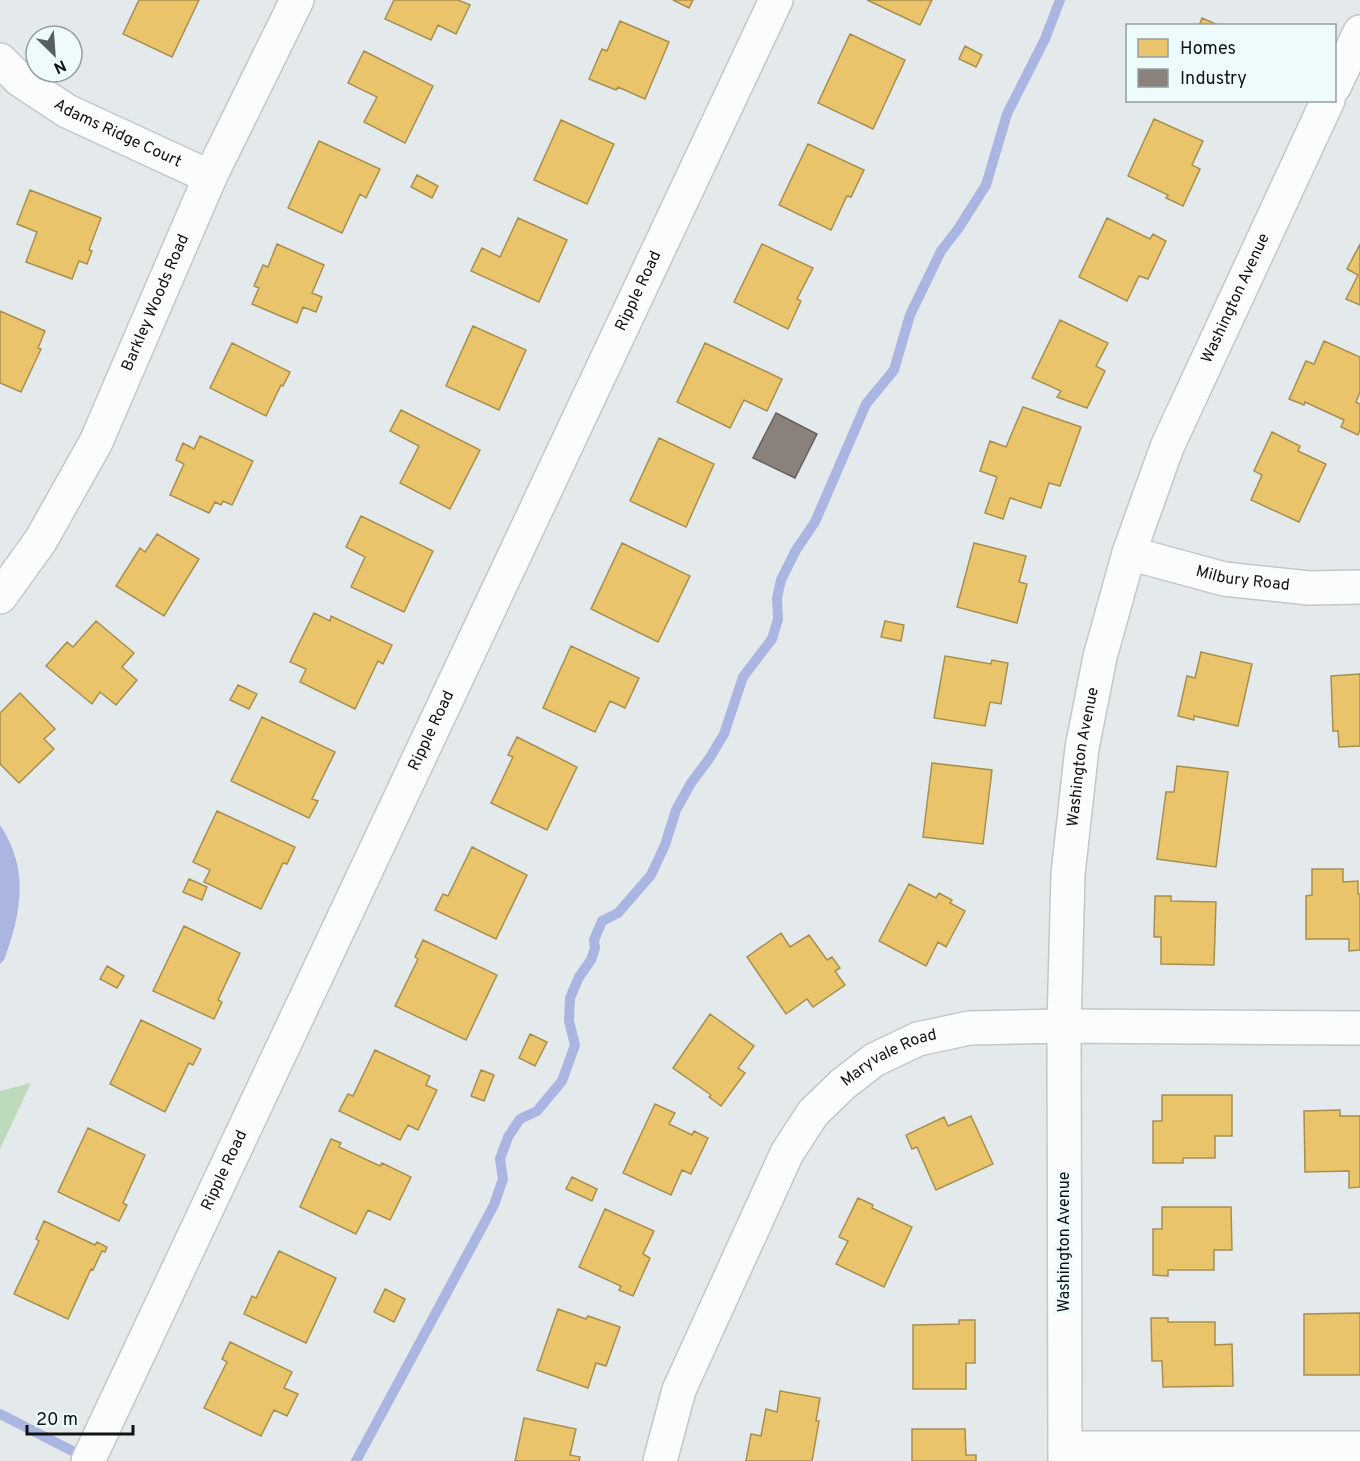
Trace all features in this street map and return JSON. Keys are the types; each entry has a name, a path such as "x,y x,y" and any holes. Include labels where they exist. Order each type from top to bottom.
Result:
{"street":[{"name":"Barkley Woods Road","path":"0,597 41,540 96,442 210,177 297,0"},
{"name":"Ripple Road","path":"92,1454 776,0"},
{"path":"1336,85 1360,32"},
{"name":"Adams Ridge Court","path":"0,60 20,80 67,111 210,177"},
{"name":"Washington Avenue","path":"1065,1455 1064,1026 1068,874 1082,748 1100,657 1129,553 1167,447 1327,102"},
{"name":"Milbury Road","path":"1129,553 1224,579 1309,588 1360,587"},
{"name":"Maryvale Road","path":"660,1461 679,1390 787,1153 813,1113 843,1084 874,1060 918,1039 969,1028 1064,1026 1360,1028"},
{"path":"1065,1455 1360,1448"}],"green space":[{"path":"31,1083 0,1149 0,1091"}],"water":[{"path":"0,825 16,858 20,892 10,943 4,960 0,964"}],"building: Homes":[{"path":"139,0 199,0 172,57 123,34"},
{"path":"394,0 458,0 470,5 456,34 438,25 431,40 385,19"},
{"path":"673,0 693,0 689,8"},
{"path":"867,0 932,0 920,25"},
{"path":"1202,18 1216,24 1200,24"},
{"path":"620,21 669,42 645,99 618,87 616,90 589,79 602,49 607,51"},
{"path":"850,34 905,60 873,129 818,103"},
{"path":"965,46 982,55 976,67 959,59"},
{"path":"364,51 433,86 405,143 364,122 377,97 348,83"},
{"path":"1154,119 1203,141 1192,165 1200,169 1183,206 1166,198 1168,195 1128,176"},
{"path":"561,120 614,144 587,204 534,180"},
{"path":"319,141 380,169 366,198 360,194 342,233 288,208"},
{"path":"808,144 864,170 851,197 847,196 831,230 779,205"},
{"path":"417,175 438,186 432,198 411,187"},
{"path":"30,190 101,218 89,250 92,251 87,264 79,261 72,279 26,262 37,232 17,224"},
{"path":"518,218 567,240 539,302 471,271 482,248 500,257"},
{"path":"1107,218 1150,239 1153,234 1166,241 1148,279 1139,276 1127,301 1079,277"},
{"path":"277,244 324,265 312,293 322,297 316,312 303,307 297,323 252,304 259,288 254,286 263,265 268,267"},
{"path":"762,244 813,268 797,299 801,301 788,329 734,302"},
{"path":"1360,244 1360,305 1346,299 1358,275 1347,269"},
{"path":"0,311 45,331 38,348 41,349 21,392 0,383"},
{"path":"1060,320 1108,343 1096,366 1105,371 1087,408 1057,397 1061,391 1032,378"},
{"path":"473,326 526,350 499,410 446,386"},
{"path":"1324,341 1360,357 1360,392 1356,402 1360,404 1358,435 1341,427 1344,420 1305,402 1304,405 1289,399 1306,361 1314,364"},
{"path":"232,343 290,372 266,416 210,388"},
{"path":"705,343 782,379 767,411 744,400 730,428 677,402"},
{"path":"1023,407 1081,427 1060,486 1049,483 1041,508 1010,498 1003,519 985,513 997,477 980,471 990,441 1006,447"},
{"path":"401,410 480,450 450,509 400,483 419,446 390,431"},
{"path":"1272,432 1300,446 1298,451 1326,464 1299,522 1251,500 1262,475 1254,471"},
{"path":"200,436 253,461 232,505 223,501 221,505 215,502 209,513 170,495 184,464 176,460 183,443 194,449"},
{"path":"659,438 714,464 686,527 630,501"},
{"path":"361,516 433,551 404,612 351,587 365,557 346,547"},
{"path":"157,534 199,559 164,616 116,586 140,548 145,552"},
{"path":"622,543 690,576 658,642 591,609"},
{"path":"974,543 1026,556 1019,582 1027,584 1017,623 957,607"},
{"path":"314,613 330,621 331,616 392,645 383,664 378,661 355,709 300,682 306,669 290,662"},
{"path":"96,621 134,653 122,667 137,680 116,705 100,692 92,704 46,666 67,642 73,647"},
{"path":"885,621 904,625 901,641 881,637"},
{"path":"571,646 639,678 625,708 610,701 595,732 543,708"},
{"path":"1201,652 1252,664 1238,726 1194,716 1194,720 1178,716 1187,676 1195,678"},
{"path":"945,656 991,664 992,660 1008,663 1001,704 990,702 985,726 934,718"},
{"path":"1360,674 1360,746 1339,747 1338,731 1333,731 1331,676"},
{"path":"238,685 257,694 249,709 230,700"},
{"path":"20,693 55,729 44,739 54,749 19,783 0,764 0,713"},
{"path":"262,717 335,752 312,799 318,801 309,818 231,781"},
{"path":"517,737 577,767 547,830 491,803 513,757 508,755"},
{"path":"932,763 992,770 983,844 923,837"},
{"path":"1177,766 1228,772 1216,867 1157,859 1166,792 1174,792"},
{"path":"217,811 295,847 287,864 283,863 261,909 204,882 210,870 193,862"},
{"path":"472,847 527,875 496,939 435,910 443,894 448,896"},
{"path":"1312,869 1343,869 1343,882 1358,881 1360,950 1349,951 1349,939 1306,939 1306,896 1312,895"},
{"path":"189,879 207,887 202,900 183,892"},
{"path":"909,884 936,898 939,893 952,900 950,903 965,911 946,947 938,942 926,966 879,941"},
{"path":"1155,896 1171,896 1171,901 1216,902 1214,965 1161,964 1161,937 1154,937"},
{"path":"184,926 240,953 218,1000 222,1002 214,1019 153,991"},
{"path":"781,933 790,947 809,935 827,960 832,957 840,968 835,971 845,985 813,1007 807,999 786,1014 747,957"},
{"path":"423,940 497,975 466,1040 395,1006 418,959 415,957"},
{"path":"107,966 124,976 117,988 100,979"},
{"path":"710,1014 754,1046 738,1068 745,1073 721,1106 709,1097 711,1095 673,1068"},
{"path":"141,1020 201,1049 193,1065 189,1063 165,1112 110,1084"},
{"path":"530,1034 547,1042 535,1066 519,1058"},
{"path":"375,1050 430,1076 426,1085 437,1090 418,1130 408,1125 400,1140 339,1111 348,1094 353,1096"},
{"path":"481,1070 494,1075 484,1101 471,1096"},
{"path":"1162,1095 1232,1095 1232,1136 1215,1136 1215,1158 1183,1158 1183,1163 1153,1163 1153,1121 1162,1121"},
{"path":"655,1104 675,1113 669,1124 692,1135 694,1131 708,1138 691,1174 682,1170 671,1195 623,1173"},
{"path":"1340,1110 1340,1116 1360,1116 1360,1187 1349,1188 1349,1171 1305,1172 1304,1111"},
{"path":"971,1116 993,1164 936,1190 917,1147 912,1149 906,1135 944,1117 948,1126"},
{"path":"88,1128 145,1155 123,1203 127,1205 119,1221 58,1192"},
{"path":"331,1139 341,1143 339,1147 411,1177 390,1220 368,1210 356,1234 300,1207"},
{"path":"572,1177 597,1189 592,1201 566,1189"},
{"path":"858,1198 873,1205 872,1208 912,1227 884,1287 836,1264 848,1241 839,1237"},
{"path":"1162,1207 1231,1207 1232,1250 1214,1250 1214,1270 1168,1270 1168,1276 1153,1275 1153,1229 1162,1229"},
{"path":"605,1209 654,1231 643,1254 650,1258 633,1296 619,1290 621,1286 579,1267"},
{"path":"44,1221 95,1245 97,1242 107,1247 105,1252 102,1251 93,1270 91,1269 68,1319 14,1294 39,1241 36,1239"},
{"path":"279,1251 336,1278 306,1343 244,1314 252,1296 256,1298"},
{"path":"385,1289 405,1299 394,1322 374,1312"},
{"path":"558,1309 620,1327 606,1366 596,1363 588,1388 537,1370"},
{"path":"1360,1313 1360,1375 1304,1375 1304,1314"},
{"path":"1151,1318 1168,1318 1168,1322 1215,1322 1215,1345 1232,1344 1233,1386 1163,1387 1162,1361 1152,1361"},
{"path":"959,1320 975,1320 975,1363 966,1363 966,1389 913,1389 913,1325 959,1324"},
{"path":"230,1342 292,1372 284,1388 298,1394 287,1416 274,1410 261,1436 204,1408 227,1362 222,1359"},
{"path":"780,1391 820,1398 816,1421 819,1421 812,1461 746,1461 751,1434 761,1436 766,1409 777,1412"},
{"path":"524,1418 576,1429 570,1455 580,1457 579,1461 515,1461"},
{"path":"912,1429 965,1429 966,1455 976,1455 976,1461 912,1461"}],"building: Industry":[{"path":"776,413 817,434 795,478 753,458"}],"waterway":[{"path":"356,1461 494,1205 503,1179 500,1159 508,1137 520,1119 537,1111 562,1081 575,1045 569,1021 570,998 579,977 591,960 595,948 594,940 602,921 618,913 651,875 665,845 676,810 724,734 743,677 772,639 778,619 777,598 781,580 796,550 815,522 866,404 894,370 910,315 941,251 986,185 1007,114 1045,39 1060,0"},
{"path":"0,1414 86,1458"}]}
